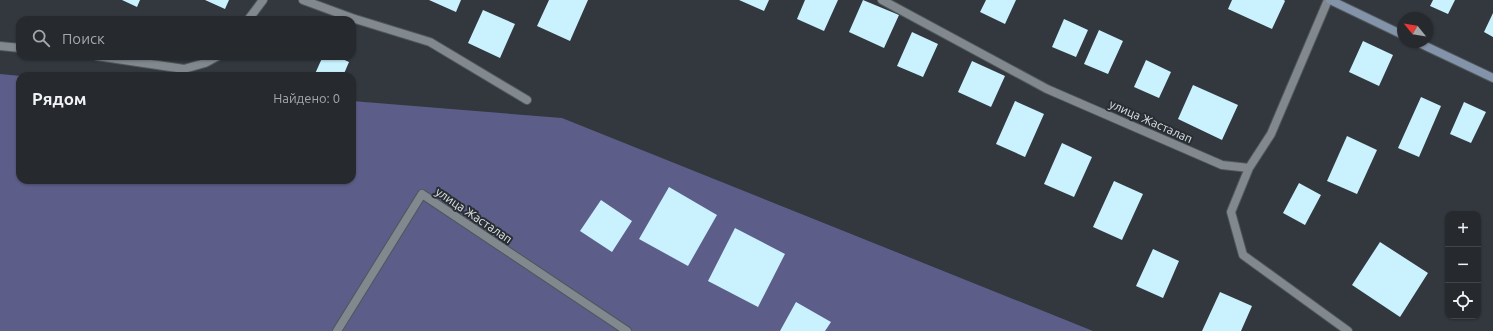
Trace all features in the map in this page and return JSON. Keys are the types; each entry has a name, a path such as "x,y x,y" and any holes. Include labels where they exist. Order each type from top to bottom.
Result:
{"street":[{"path":"251,16 264,0"},
{"path":"303,0 347,16"},
{"name":"улица Жасталап","path":"882,0 1047,89 1222,166 1249,168"},
{"path":"1348,331 1243,255 1231,212 1249,168 1271,134 1329,0 1397,32"},
{"path":"356,19 430,42 527,100"},
{"path":"0,46 16,48"},
{"path":"1430,48 1493,78"},
{"path":"124,60 184,69 211,60"},
{"name":"улица Жасталап","path":"337,331 422,194 627,331"}],"shaded area":[{"path":"0,74 16,76 16,184 356,184 356,101 562,118 1093,331 0,331"}],"building":[{"path":"122,0 140,0 137,7"},
{"path":"205,0 229,0 225,9"},
{"path":"429,0 461,0 456,12"},
{"path":"549,0 588,0 570,41 537,26"},
{"path":"739,0 769,0 764,11"},
{"path":"805,0 838,0 824,31 797,19"},
{"path":"863,0 899,15 884,48 849,32"},
{"path":"986,0 1016,0 1005,24 980,12"},
{"path":"1232,0 1285,1 1272,29 1228,9"},
{"path":"1433,0 1455,0 1448,14 1430,6"},
{"path":"483,10 515,24 500,58 468,43"},
{"path":"1493,13 1493,37 1484,32"},
{"path":"1064,19 1088,30 1076,57 1052,47"},
{"path":"1099,30 1123,41 1108,74 1084,64"},
{"path":"912,32 938,44 923,77 897,66"},
{"path":"1363,41 1393,55 1379,86 1349,72"},
{"path":"321,60 345,60 349,62 345,72 316,72"},
{"path":"1146,60 1171,72 1159,98 1134,87"},
{"path":"972,61 1005,76 991,107 958,92"},
{"path":"1193,85 1238,105 1222,140 1178,119"},
{"path":"1421,97 1441,106 1419,157 1398,148"},
{"path":"1015,101 1044,114 1025,157 996,144"},
{"path":"1464,102 1486,112 1471,143 1450,134"},
{"path":"1347,136 1377,150 1357,194 1327,181"},
{"path":"1062,143 1092,157 1074,197 1044,184"},
{"path":"1114,181 1143,194 1122,240 1093,227"},
{"path":"1299,183 1321,195 1305,225 1283,213"},
{"path":"669,187 717,215 688,266 639,239"},
{"path":"601,200 632,221 612,252 580,231"},
{"path":"735,228 785,254 758,307 708,281"},
{"path":"1380,242 1428,273 1400,317 1352,285"},
{"path":"1153,249 1179,261 1163,298 1136,286"},
{"path":"1220,292 1252,306 1241,331 1202,331"},
{"path":"796,302 831,322 825,331 780,331"}]}
